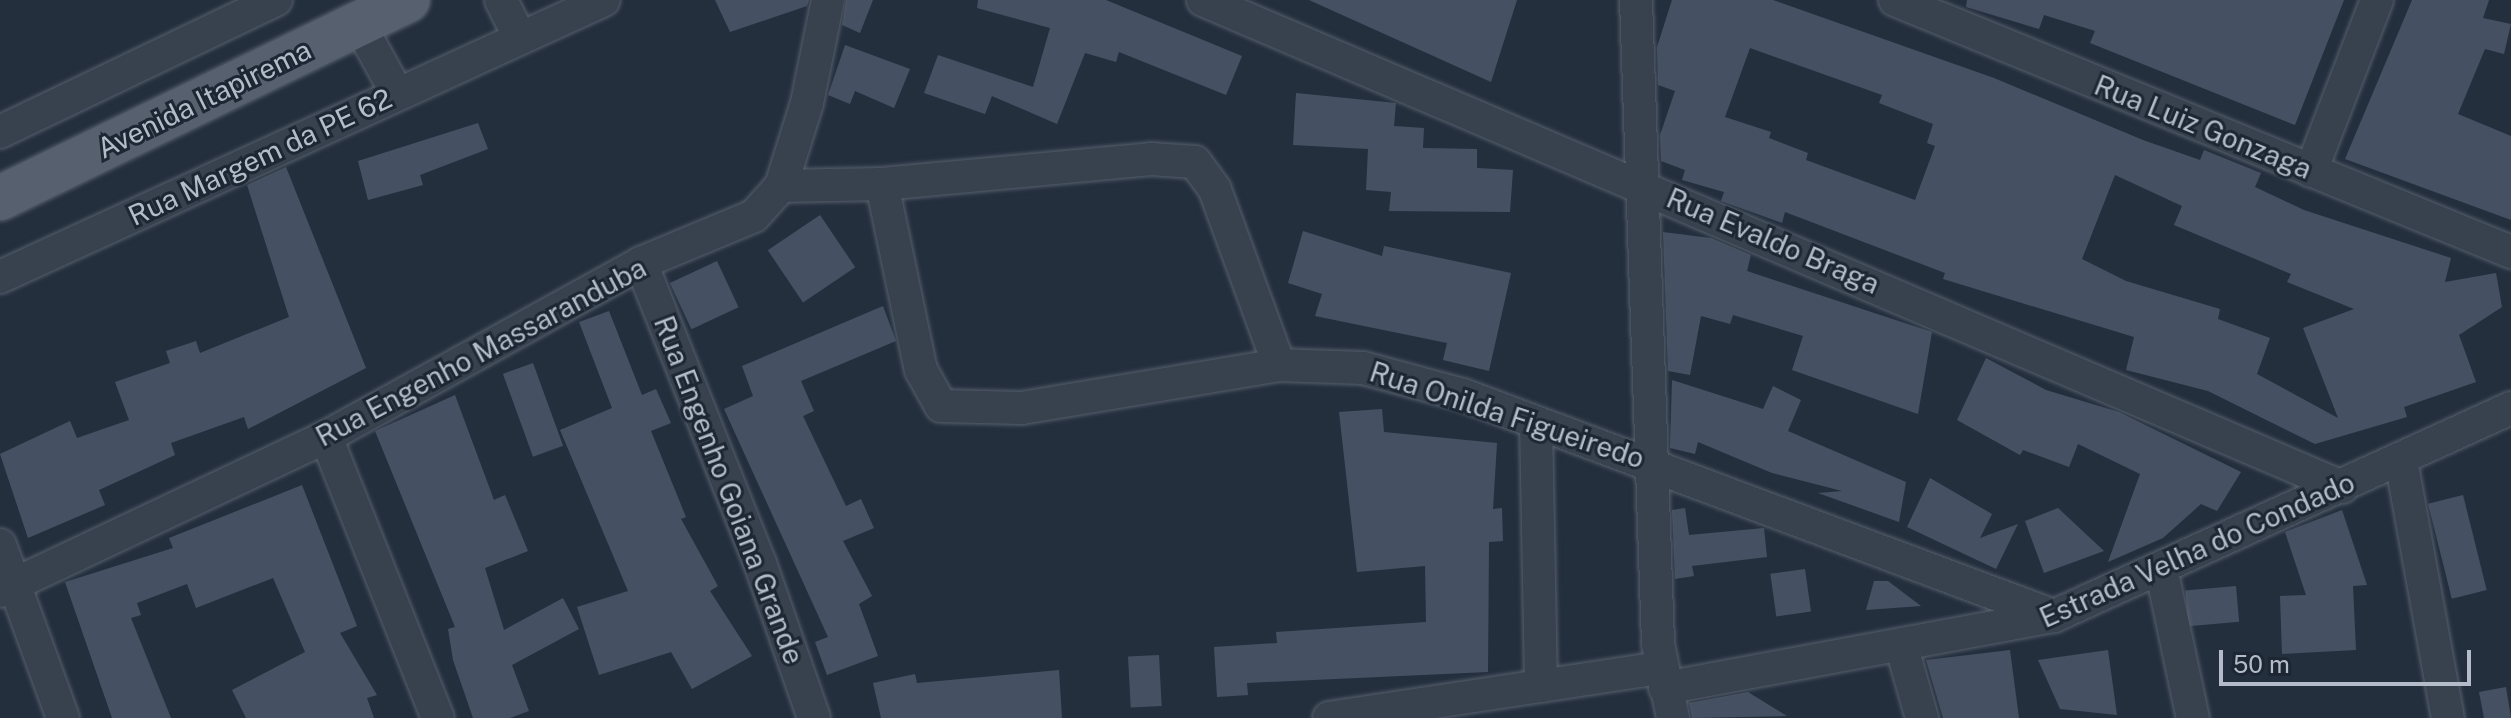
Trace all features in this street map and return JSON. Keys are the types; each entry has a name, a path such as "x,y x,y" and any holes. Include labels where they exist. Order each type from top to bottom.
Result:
{"main road":[{"name":"Avenida Itapirema","path":"0,198 407,0"}],"street":[{"path":"0,132 276,0"},
{"path":"501,0 520,38"},
{"name":"Rua Margem da PE 62","path":"0,277 604,0"},
{"name":"Rua Engenho Massaranduba","path":"7,588 326,437 641,263 735,229 781,186 807,103 828,0"},
{"name":"Rua Evaldo Braga","path":"1203,0 1639,183 2342,487"},
{"path":"1636,0 1639,183 1651,461 1666,691"},
{"name":"Rua Luiz Gonzaga","path":"1895,0 2511,252"},
{"path":"2311,171 2377,0"},
{"path":"359,24 397,93"},
{"path":"781,186 882,184 1151,159 1195,162 1215,190 1279,365"},
{"name":"Rua Onilda Figueiredo","path":"882,184 921,370 941,406 1022,408 1279,365 1325,363 1402,376 1651,461 2054,616"},
{"name":"Rua Engenho Goiana Grande","path":"641,263 760,563 814,718"},
{"name":"Estrada Velha do Condado","path":"1329,718 1541,686 1666,691 1902,648 2054,616 2511,408"},
{"path":"1536,424 1541,686"},
{"path":"326,437 438,718"},
{"path":"2401,460 2448,718"},
{"path":"0,545 7,588 63,718"},
{"path":"2161,568 2193,718"},
{"path":"1902,648 1922,718"}],"building":[{"path":"715,0 809,0 807,6 730,32"},
{"path":"846,0 873,0 860,33 842,25"},
{"path":"978,0 1106,0 1242,56 1226,95 1119,52 1116,62 1085,53 1057,124 992,96 985,114 924,93 938,55 1033,87 1050,28 977,8"},
{"path":"1309,0 1517,0 1491,82"},
{"path":"1672,0 1773,0 1994,78 2143,140 2200,160 2204,150 2261,173 2255,187 2304,210 2451,258 2445,282 2496,273 2502,307 2459,335 2476,382 2404,407 2407,417 2315,444 2208,391 2126,370 2134,337 1943,279 1945,273 1785,212 1782,223 1721,201 1724,192 1682,180 1685,170 1661,161 1660,135 1675,91 1658,85 1657,47","holes":["1750,48 1882,95 1879,103 1933,124 1927,143 1935,146 1915,200 1806,160 1808,153 1769,138 1771,132 1725,117","2115,175 2182,206 2174,225 2291,274 2287,282 2354,309 2303,328 2338,418 2257,374 2270,338 2218,319 2220,309 2126,281 2082,259"]},
{"path":"1967,0 2344,0 2295,125 2090,43 2095,31 2044,15 2039,29 1966,7"},
{"path":"2412,0 2489,0 2483,18 2511,24 2504,54 2485,49 2458,114 2511,136 2511,220 2345,159"},
{"path":"845,45 910,69 894,108 855,91 850,104 828,95"},
{"path":"1296,93 1396,103 1394,126 1424,128 1423,148 1477,149 1477,168 1513,170 1510,212 1389,211 1391,192 1366,190 1368,149 1293,145"},
{"path":"478,123 488,149 420,175 423,185 368,200 358,161"},
{"path":"286,167 366,368 248,429 244,417 171,443 175,455 99,490 105,505 28,538 0,454 70,421 77,438 129,420 115,382 170,363 166,351 196,341 200,353 289,317 247,185"},
{"path":"820,215 855,267 803,302 768,250"},
{"path":"1303,231 1382,256 1384,246 1511,273 1489,371 1443,360 1447,343 1315,316 1322,294 1288,283"},
{"path":"1663,232 1711,238 1751,255 1747,271 1932,332 1918,414 1792,370 1803,336 1733,315 1730,324 1701,316 1690,375 1668,371"},
{"path":"717,261 739,307 691,329 670,283"},
{"path":"883,306 896,341 801,381 814,411 803,416 846,506 861,499 874,528 843,541 872,596 859,604 878,656 827,675 815,642 828,637 724,409 753,396 742,366"},
{"path":"609,311 642,395 656,389 671,423 651,431 686,517 681,519 718,586 710,591 752,656 692,689 671,652 599,675 577,607 628,591 560,430 612,408 579,322"},
{"path":"1986,358 2046,390 2119,412 2241,472 2217,511 2201,504 2163,538 2108,562 2140,474 2078,444 2069,467 2023,450 2020,455 1957,420"},
{"path":"533,363 563,446 533,457 503,374"},
{"path":"1672,380 1763,409 1773,386 1801,400 1788,431 1906,482 1899,522 1818,493 1842,491 1772,473 1698,442 1695,454 1670,448"},
{"path":"455,395 494,500 505,495 528,551 485,568 504,630 563,598 579,629 512,665 529,711 510,718 473,718 453,660 448,629 455,627 375,431"},
{"path":"1382,409 1384,432 1497,443 1493,509 1502,508 1503,541 1489,542 1488,672 1247,683 1248,695 1217,697 1214,647 1277,643 1276,632 1426,622 1425,566 1357,572 1339,412"},
{"path":"1930,478 1992,514 1980,538 2018,524 1996,569 1907,527"},
{"path":"302,485 357,626 340,633 377,695 367,698 374,718 246,718 232,690 305,652 273,578 196,608 187,584 137,603 141,615 131,618 171,718 112,718 65,582 173,548 169,538"},
{"path":"2463,495 2487,590 2452,599 2428,504"},
{"path":"1685,508 1689,535 1764,528 1767,557 1692,566 1694,576 1675,579 1672,510"},
{"path":"2058,508 2104,551 2044,573 2025,521"},
{"path":"2342,510 2367,585 2353,586 2356,650 2282,654 2280,596 2306,595 2285,532"},
{"path":"1805,569 1811,612 1776,616 1770,574"},
{"path":"1874,581 1888,581 1921,606 1866,610"},
{"path":"2236,586 2239,622 2188,626 2185,590"},
{"path":"2010,650 2019,718 1943,718 1926,660"},
{"path":"2108,650 2117,715 2060,709 2038,660"},
{"path":"1159,655 1162,706 1131,708 1128,657"},
{"path":"1059,670 1062,718 881,718 873,683 915,674 917,683"},
{"path":"2506,687 2511,718 2484,718 2479,692"},
{"path":"1748,692 1787,716 1692,718 1689,703"}]}
